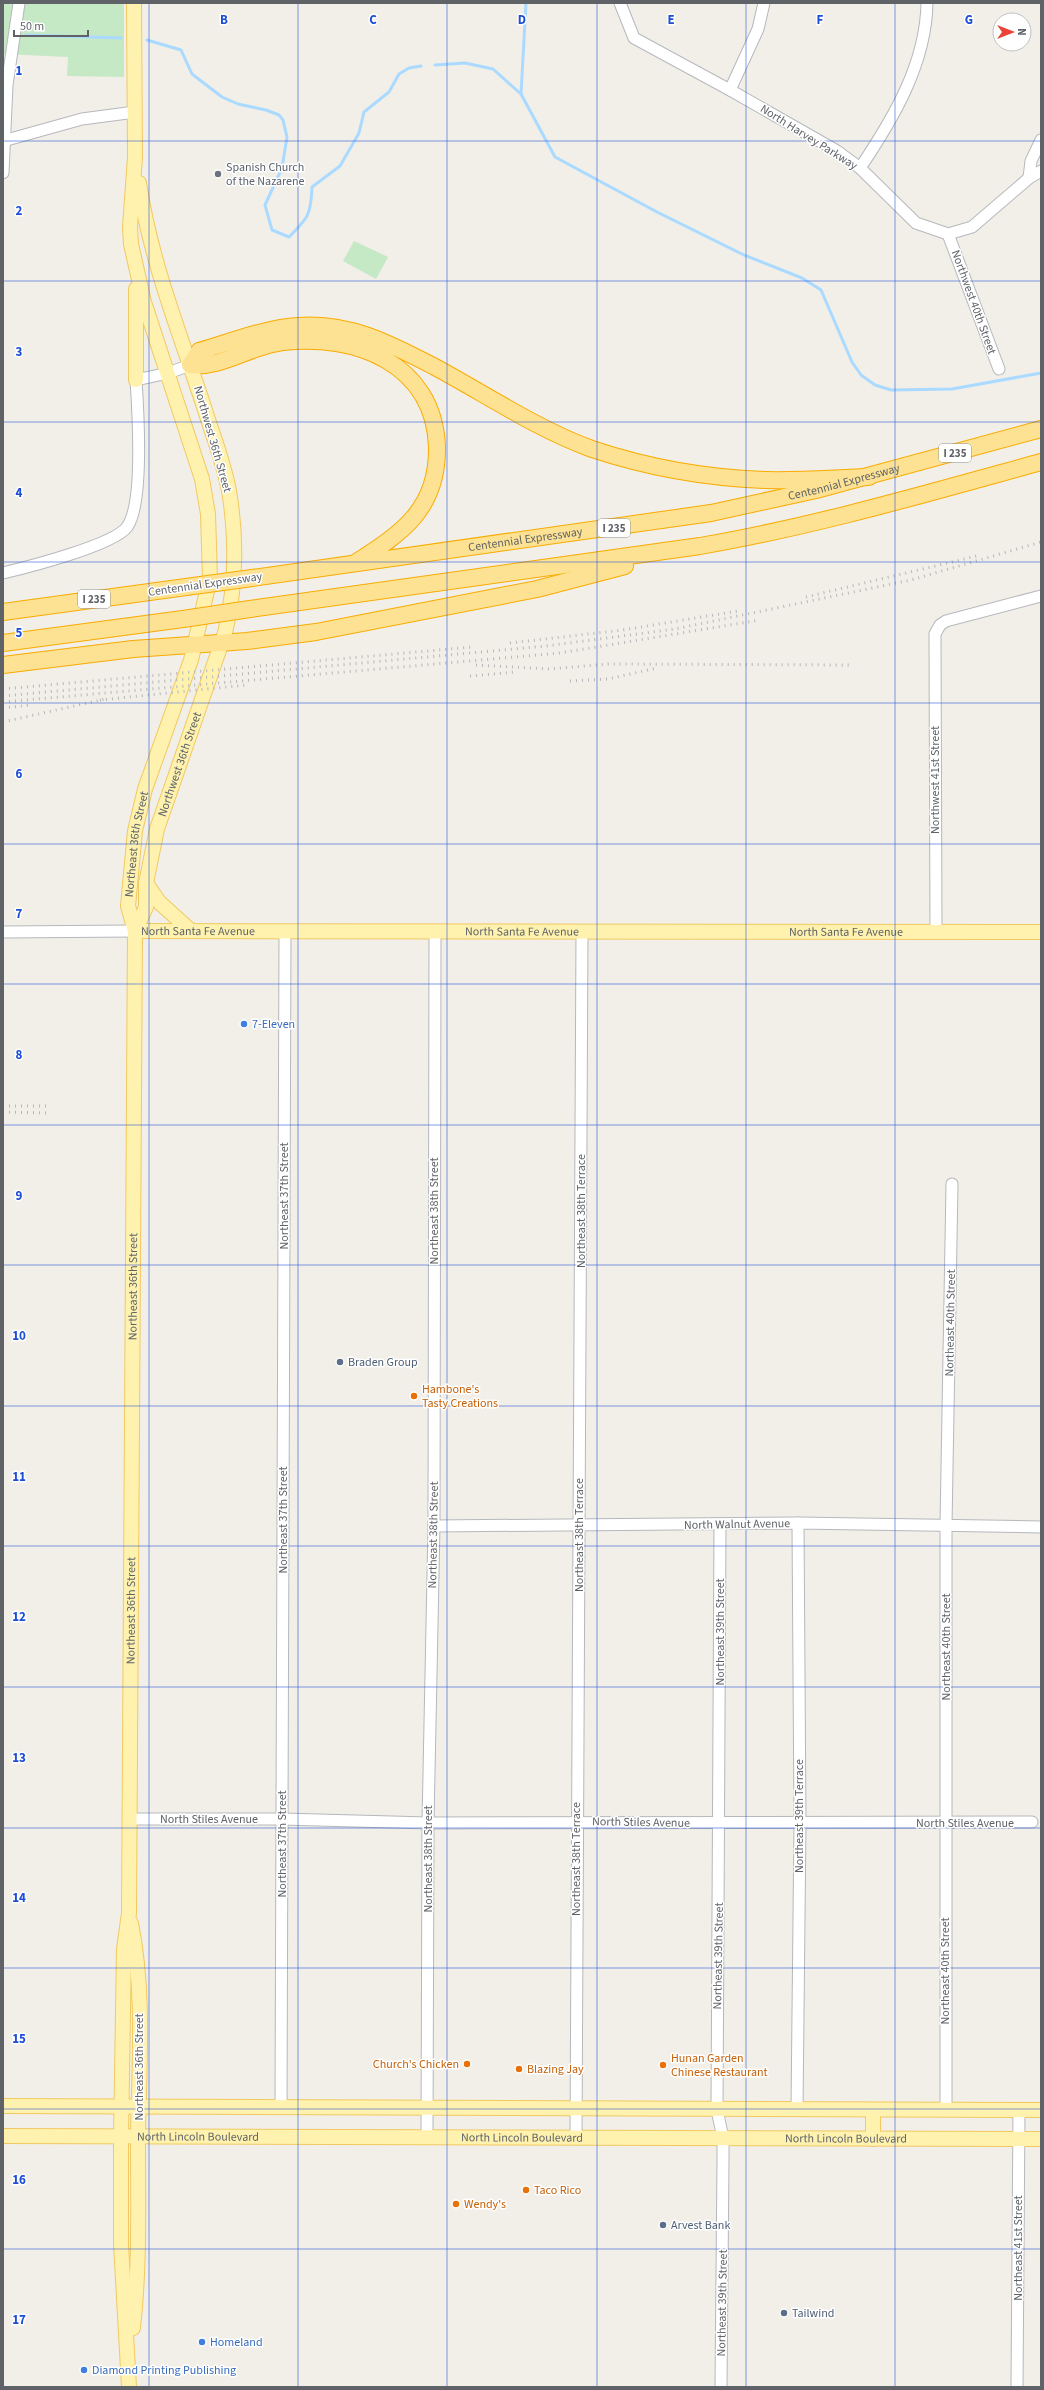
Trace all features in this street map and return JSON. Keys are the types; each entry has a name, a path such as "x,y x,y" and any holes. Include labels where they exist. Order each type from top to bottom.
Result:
{"highway":[{"path":"356,563 395,537 412,522 428,496 433,481 437,451 434,426 425,402 406,375 389,361 362,348 324,341 282,342 255,349 204,367 190,365 199,351 273,329 300,325 342,327 363,333 403,350 548,430 618,457 652,466 719,477 768,480 869,477"},
{"name":"Centennial Expressway","path":"3,612 711,513 774,500 869,477 1041,429"},
{"path":"3,644 700,546 758,536 836,518 1041,462"},
{"path":"3,665 133,649 223,642 316,632 521,592 700,546"}],"main road":[{"name":"Northwest 36th Street","path":"134,3 134,157 130,227 137,277 202,479 208,514 210,578 195,644"},
{"name":"Northwest 36th Street","path":"134,157 151,249 224,470 231,509 234,569 229,615 223,642 164,806 151,853 146,883 146,907 135,931"},
{"path":"136,380 137,277"},
{"name":"Northeast 36th Street","path":"129,2387 129,2365 121,2244 124,1948 129,1913 135,931 128,906 134,831 149,777 188,671 195,644"},
{"path":"146,883 159,902 192,931"},
{"name":"North Santa Fe Avenue","path":"135,931 1041,932"},
{"name":"Northeast 36th Street","path":"129,1913 136,1948 139,2007 139,2244 137,2292 129,2365"},
{"path":"3,2106 427,2109 1041,2110"},
{"path":"873,2110 873,2139"},
{"name":"North Lincoln Boulevard","path":"3,2136 121,2138 1041,2139"}],"street":[{"path":"3,173 3,141 12,48 19,3"},
{"name":"North Harvey Parkway","path":"620,3 634,38 730,90 837,152 860,168 916,223 948,234"},
{"path":"730,90 758,29 764,3"},
{"path":"860,168 892,119 902,97 918,57 927,14 927,3"},
{"path":"3,141 82,119 134,112"},
{"path":"1029,178 1032,161 1041,140"},
{"path":"948,234 972,227 1029,178 1041,171"},
{"name":"Northwest 40th Street","path":"948,234 999,369"},
{"path":"3,573 97,543 120,533 126,528 133,515 137,500 136,380 168,373 190,365"},
{"name":"Northwest 41st Street","path":"936,932 935,640 938,628 946,621 1041,596"},
{"name":"North Santa Fe Avenue","path":"3,932 135,931"},
{"name":"Northeast 37th Street","path":"281,2108 285,931"},
{"name":"Northeast 38th Street","path":"427,2138 428,1823 434,1526 435,931"},
{"name":"Northeast 38th Terrace","path":"576,2138 576,1821 582,932"},
{"name":"Northeast 40th Street","path":"946,2110 946,1526 952,1184"},
{"name":"Northeast 39th Street","path":"720,1524 720,1823 717,2110 722,2138 721,2387"},
{"name":"North Walnut Avenue","path":"434,1526 798,1524 1041,1527"},
{"name":"Northeast 39th Terrace","path":"797,2110 800,1823 798,1524"},
{"name":"North Stiles Avenue","path":"130,1819 282,1819 428,1823 576,1821 720,1823 1032,1822"},
{"name":"Northeast 41st Street","path":"1017,2387 1019,2110"}],"green space":[{"path":"3,3 124,3 124,77 67,76 68,57 4,54 3,58"},
{"path":"354,241 388,257 376,279 343,261"}],"waterway":[{"path":"521,94 526,3"},
{"path":"26,35 121,38"},
{"path":"147,40 181,50 192,74 222,97 238,104 266,110 279,115 283,120 287,137 282,168 265,205 272,230 289,237 307,215 311,204 312,187 340,166 359,133 364,112 389,92 399,74 409,68 421,66"},
{"path":"435,65 465,63 493,69 521,94 555,157 657,212 744,255 802,278 821,290 852,362 861,375 875,385 891,390 952,389 1041,373"}],"railway":[{"path":"3,696 546,646 675,629 911,580 1041,542"},
{"path":"806,597 981,555"},
{"path":"510,643 623,630 738,611"},
{"path":"3,702 560,653 760,620"},
{"path":"3,689 472,647"},
{"path":"476,665 549,669 609,664 850,665"},
{"path":"570,681 608,679 657,668"},
{"path":"470,676 516,672"},
{"path":"100,700 246,685"},
{"path":"3,722 105,699"},
{"path":"3,708 31,705"},
{"path":"3,1106 46,1106"},
{"path":"3,1112 46,1113"}],"place":[{"name":"Spanish Church of the Nazarene","path":"218,174"},
{"name":"7-Eleven","path":"244,1024"},
{"name":"Braden Group","path":"340,1362"},
{"name":"Hambone's Tasty Creations","path":"414,1396"},
{"name":"Church's Chicken","path":"467,2064"},
{"name":"Hunan Garden Chinese Restaurant","path":"663,2065"},
{"name":"Blazing Jay","path":"519,2069"},
{"name":"Taco Rico","path":"526,2190"},
{"name":"Wendy's","path":"456,2204"},
{"name":"Arvest Bank","path":"663,2225"},
{"name":"Tailwind","path":"784,2313"},
{"name":"Homeland","path":"202,2342"},
{"name":"Diamond Printing Publishing","path":"84,2370"}]}
